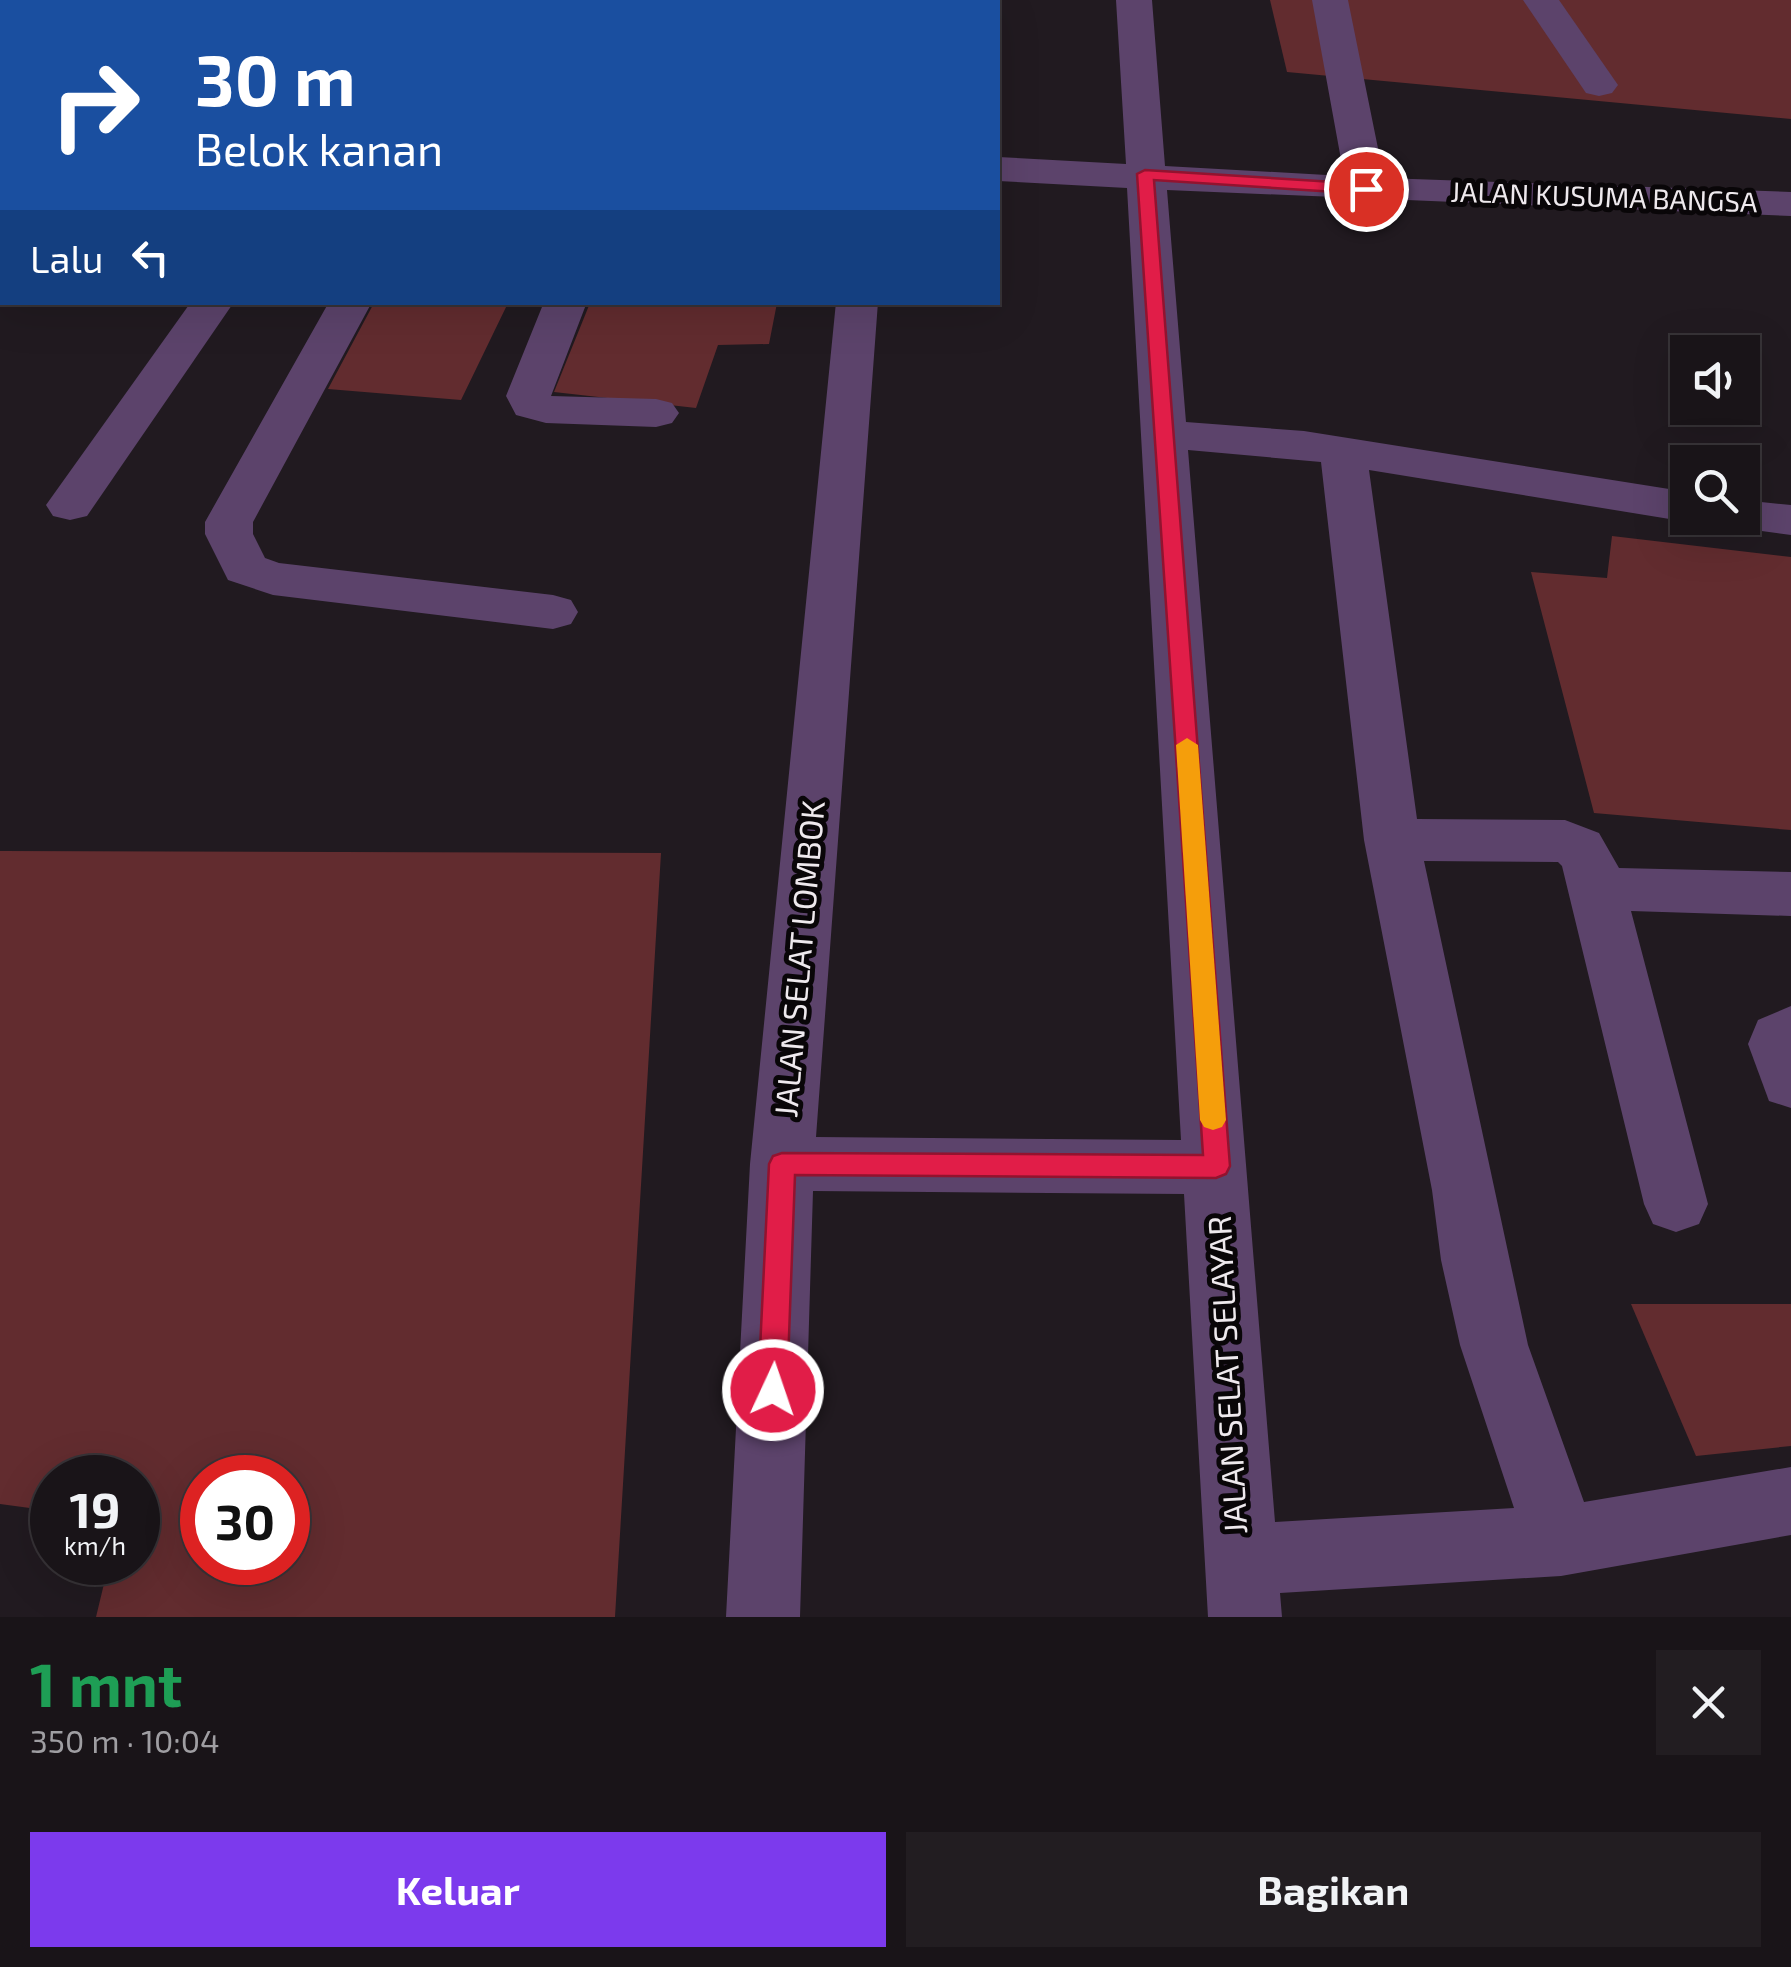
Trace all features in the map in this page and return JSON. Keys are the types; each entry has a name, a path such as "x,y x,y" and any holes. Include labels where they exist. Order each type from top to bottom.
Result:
{"street":[{"name":"JALAN SELAT SELAYAR","path":"1134,0 1242,1589"},
{"path":"1330,0 1366,189"},
{"path":"1541,0 1599,86"},
{"name":"JALAN KUSUMA BANGSA","path":"1000,169 1366,189 1791,204"},
{"path":"70,505 212,305"},
{"path":"349,305 229,522 229,534 245,569 273,579 552,612"},
{"path":"565,305 528,396 532,405 656,414"},
{"name":"JALAN SELAT LOMBOK","path":"763,1617 782,1164 857,305"},
{"path":"1165,434 1343,451 1670,505"},
{"path":"1343,451 1392,840 1494,1345 1561,1541"},
{"path":"1760,517 1791,520"},
{"path":"1392,840 1576,844 1586,854 1676,1204"},
{"path":"1597,889 1791,894"},
{"path":"1791,1030 1779,1037 1778,1044 1791,1083"},
{"path":"782,1164 1216,1166"},
{"path":"1242,1589 1561,1541 1791,1501"}],"shaded area":[{"path":"1270,0 1791,0 1791,119 1287,72"},
{"path":"372,305 507,305 461,400 328,389"},
{"path":"589,305 777,305 769,344 718,345 696,408 554,392"},
{"path":"1612,536 1791,557 1791,830 1594,813 1531,572 1607,578"},
{"path":"0,851 661,853 615,1617 96,1617 104,1585 160,1585 160,1455 30,1455 30,1508 0,1504"},
{"path":"1631,1304 1791,1304 1791,1446 1696,1456"}],"slow traffic":[{"path":"1187,745 1213,1120"}],"route":[{"path":"773,1390 782,1164 1216,1166 1145,174 1366,189"}]}
